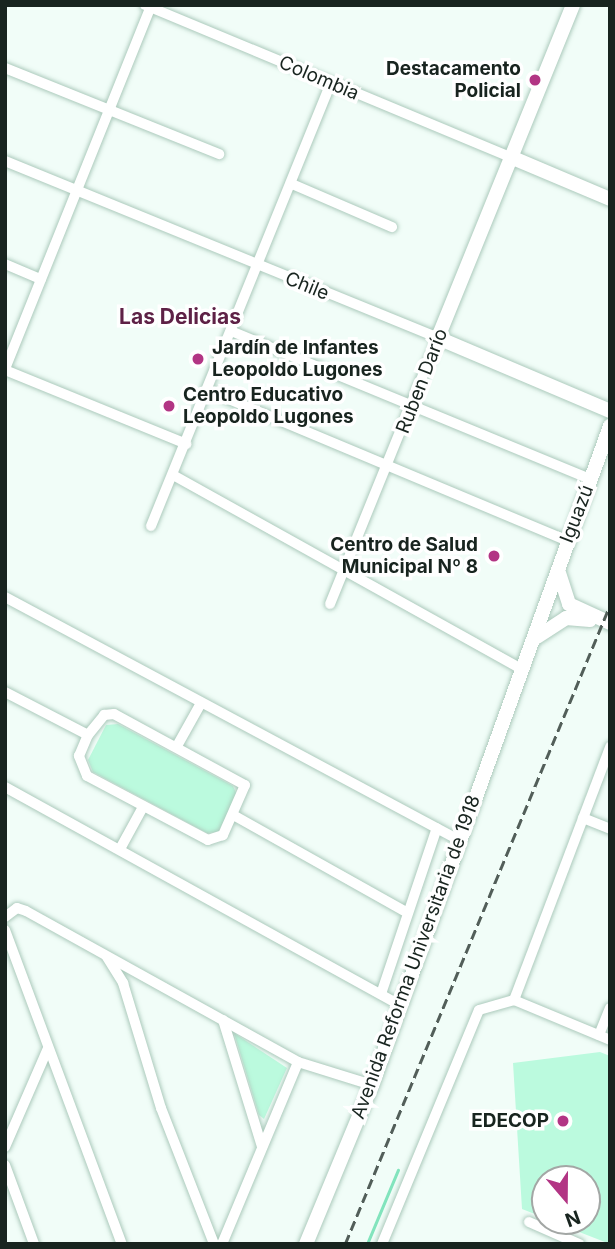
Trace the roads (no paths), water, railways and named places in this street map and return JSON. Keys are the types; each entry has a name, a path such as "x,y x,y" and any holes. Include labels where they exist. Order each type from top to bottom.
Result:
{"main road":[{"name":"Ruben Darío","path":"438,338 573,5"},
{"name":"Ruben Darío","path":"513,158 582,5"},
{"name":"Colombia","path":"513,158 610,199"},
{"name":"Chile","path":"438,338 610,411"},
{"name":"Iguazú","path":"560,607 558,562 610,426"},
{"path":"535,640 560,607"},
{"path":"522,669 535,640 542,612 560,607 606,622"},
{"name":"Avenida Reforma Universitaria de 1918","path":"306,1244 372,1085 397,1003 522,669"}],"street":[{"name":"Colombia","path":"149,6 513,158"},
{"path":"149,6 5,370 186,444"},
{"path":"5,68 219,154"},
{"path":"151,526 260,267 331,83"},
{"name":"Chile","path":"5,161 438,338"},
{"path":"292,184 392,227"},
{"path":"5,264 41,279"},
{"path":"231,331 411,408 590,479"},
{"name":"Ruben Darío","path":"330,604 388,467 438,338"},
{"path":"207,390 566,540"},
{"path":"173,475 342,572 522,669"},
{"path":"5,597 457,839"},
{"path":"5,692 88,735"},
{"path":"177,746 201,703"},
{"path":"114,714 245,785 235,816 223,835 208,840 143,807 80,768 88,735 104,715 114,714"},
{"path":"514,1000 610,747"},
{"path":"5,787 397,1003"},
{"path":"120,849 143,807"},
{"path":"235,816 408,913"},
{"path":"583,818 610,829"},
{"path":"381,994 437,828"},
{"path":"5,917 17,908 26,911 298,1062 372,1085"},
{"path":"5,930 122,1244"},
{"path":"106,956 123,983 161,1108 214,1244"},
{"path":"382,1244 479,1010 514,1000 610,1040"},
{"path":"599,1035 610,1008"},
{"path":"223,1020 262,1147"},
{"path":"5,1147 48,1048"},
{"path":"222,1244 298,1062"},
{"path":"5,1165 34,1244"},
{"path":"529,1222 559,1239 579,1244"}],"waterway":[{"path":"367,1244 398,1170"}],"railway":[{"path":"345,1244 610,605"}],"place":[{"name":"Destacamento Policial","path":"535,80"},
{"name":"Jardín de Infantes Leopoldo Lugones","path":"198,359"},
{"name":"Centro Educativo Leopoldo Lugones","path":"169,406"},
{"name":"Centro de Salud Municipal Nº 8","path":"494,556"},
{"name":"EDECOP","path":"563,1121"}],"district":[{"name":"Las Delicias","path":"180,317"}]}
